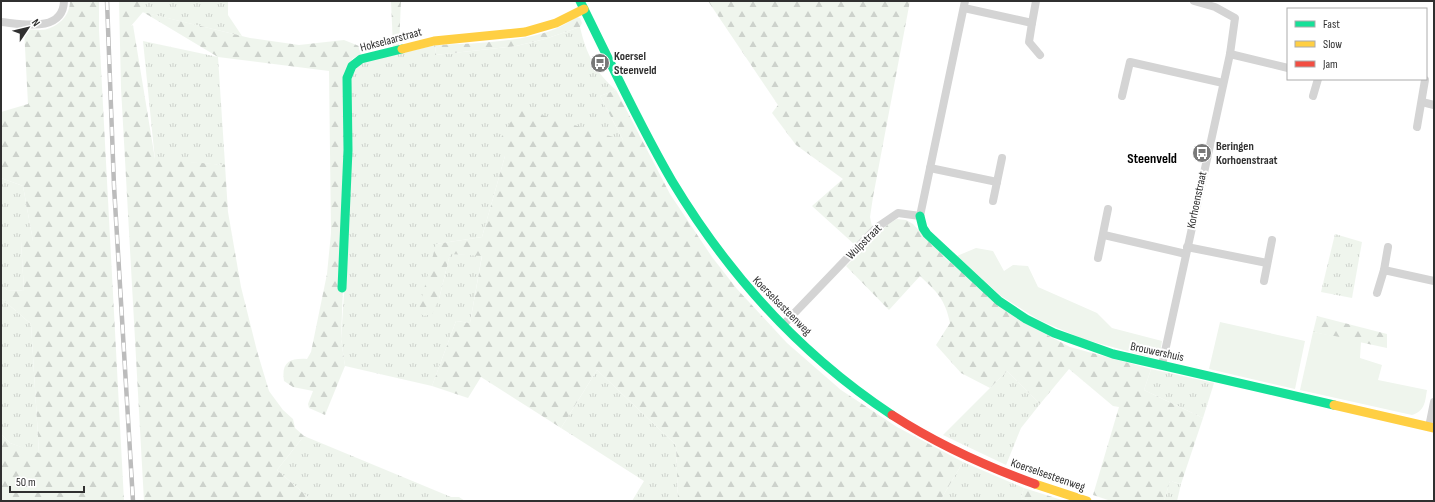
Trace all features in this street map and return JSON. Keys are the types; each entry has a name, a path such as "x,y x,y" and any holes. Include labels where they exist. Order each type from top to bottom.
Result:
{"street":[{"path":"1,22 46,24 58,17 64,10 64,1"},
{"path":"1036,1 1029,42 1040,55"},
{"name":"Korhoenstraat","path":"1162,365 1230,54 1235,18 1215,7 1194,1"},
{"name":"Hokselaarstraat","path":"342,288 348,150 347,78 352,66 361,59 434,41 525,32 556,23 582,3"},
{"name":"Koerselsesteenweg","path":"582,3 664,166 686,205 740,281 803,345 852,387 899,418 948,447 1006,473 1087,501"},
{"path":"920,216 964,4 1032,23"},
{"path":"1230,54 1287,68"},
{"path":"1122,96 1130,62 1223,83"},
{"path":"1314,96 1318,80"},
{"path":"1417,127 1425,80"},
{"path":"1422,102 1434,105"},
{"path":"993,202 1002,158"},
{"path":"930,168 996,182"},
{"path":"1098,258 1104,235 1108,209"},
{"name":"Wulpstraat","path":"783,325 876,228 898,213 920,216"},
{"name":"Brouwershuis","path":"920,216 923,228 927,234 1000,301 1026,318 1070,341 1113,354 1431,427"},
{"path":"1104,235 1267,263"},
{"path":"1264,281 1272,240"},
{"path":"1377,293 1384,270 1388,247"},
{"path":"1384,270 1434,281"},
{"path":"1431,427 1434,402"}],"green space":[{"path":"70,1 99,1 99,30 124,501 1,501 1,434 10,443 39,453 31,324 1,298 1,285 7,290 24,291 21,241 33,241 23,186 1,178 1,112 28,104 24,29 45,30 56,25 66,15 70,6"},
{"path":"119,1 142,1 143,12 131,26 133,25 155,159 225,165 228,212 241,287 257,351 269,391 283,410 293,419 295,428 304,436 277,470 308,497 303,501 144,501 121,88"},
{"path":"142,1 228,1 228,15 242,36 142,12"},
{"path":"391,1 401,1 399,46 393,47"},
{"path":"708,1 910,1 873,197 870,217 872,227 855,245 812,206 843,179 796,145 772,113 778,105"},
{"path":"143,12 250,38 299,45 344,40 359,46 361,54 352,59 341,339 345,366 325,415 309,408 308,404 313,391 293,387 284,381 283,375 285,365 288,362 296,359 307,359 311,352 327,274 331,233 329,71 218,57"},
{"path":"577,17 580,18 582,23 580,27 545,39 516,46 435,55 436,45 513,40 555,29"},
{"path":"580,27 592,62 602,76 616,90 600,96 623,140 505,156 482,237 436,244 439,299 450,254 482,255 470,323 456,321 432,386 345,366 341,339 348,235 351,79 356,69 363,62 436,45 435,55 516,46 545,39"},
{"path":"143,41 218,57 225,165 155,160"},
{"path":"616,90 670,194 712,257 737,289 787,343 841,390 897,427 963,462 940,501 678,501 676,445 597,370 561,428 481,377 468,398 432,386 456,321 470,323 482,256 450,254 439,299 432,314 424,316 418,312 436,244 482,237 505,156 499,141 519,108 623,140 600,96"},
{"path":"1,178 23,186 33,241 21,241 24,291 7,290 1,285"},
{"path":"897,219 906,220 913,224 946,259 1032,327 1070,347 1151,369 1144,390 1203,418 1181,484 1170,481 1164,501 1111,501 1093,495 1119,407 1113,406 1069,369 1040,404 1007,371 990,388 961,373 936,345 950,323 946,308 940,296 920,276 889,310 846,266 888,224"},
{"path":"1335,234 1362,242 1352,298 1321,292"},
{"path":"976,248 993,251 1004,271 1013,265 1028,266 1038,287 1097,313 1112,328 1162,341 1160,353 1149,357 1083,339 1039,320 1001,296 957,256"},
{"path":"1,298 31,324 39,454 10,443 1,434"},
{"path":"1317,316 1387,334 1387,348 1313,332"},
{"path":"1220,322 1305,341 1295,389 1209,369"},
{"path":"1313,332 1361,341 1360,358 1382,365 1378,380 1427,390 1424,406 1420,411 1412,415 1300,390"},
{"path":"1151,369 1214,383 1203,418 1144,390"},
{"path":"597,370 676,445 678,501 632,501 644,481 561,428"},
{"path":"1007,371 1040,404 1021,428 1006,465 943,435"},
{"path":"304,436 451,497 459,497 465,501 303,501 308,497 277,470"},
{"path":"963,462 1024,488 1021,498 1031,501 940,501"},
{"path":"1170,481 1181,484 1177,501 1164,501"},
{"path":"1024,488 1065,501 1031,501 1021,498"}],"railway":[{"path":"107,1 114,186 133,501"}],"traffic: fast":[{"path":"580,1 636,114 672,181 717,248 742,280 797,339 859,392 892,415"},
{"path":"342,288 348,150 347,78 352,66 361,59 402,49"},
{"path":"920,216 923,228 927,234 999,301 1026,319 1054,333 1113,354 1334,405"}],"traffic: slow":[{"path":"402,49 434,41 525,32 556,23 584,9"},
{"path":"1334,405 1434,428"},
{"path":"1035,484 1087,501"}],"traffic: jam":[{"path":"892,415 909,426 962,454 1035,484"}],"place":[{"name":"Koersel Steenveld","path":"600,63"},
{"name":"Beringen Korhoenstraat","path":"1202,153"}],"district":[{"name":"Steenveld","path":"1152,158"}]}
